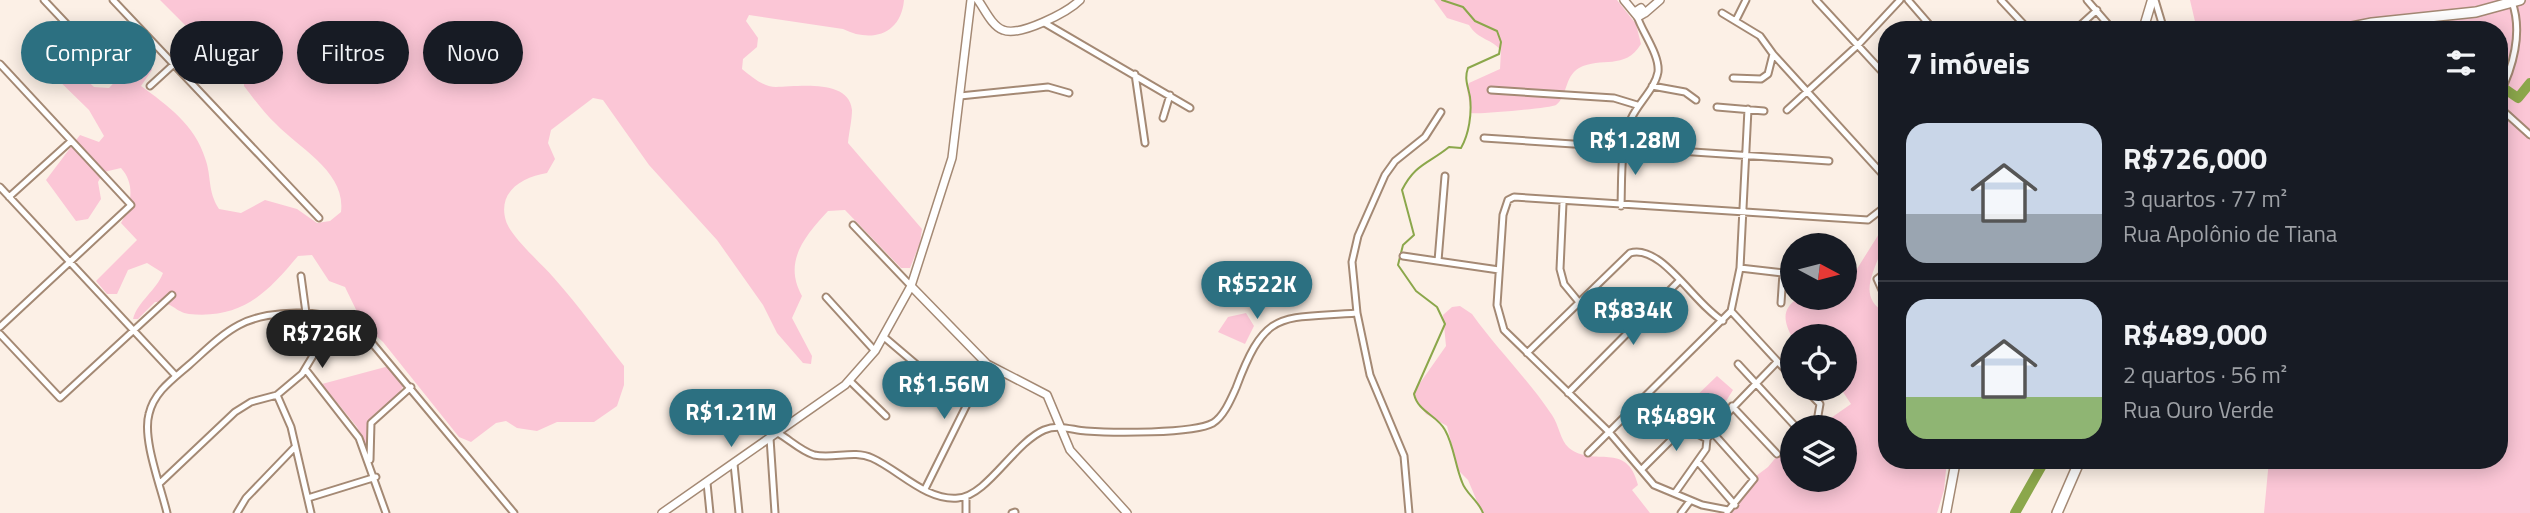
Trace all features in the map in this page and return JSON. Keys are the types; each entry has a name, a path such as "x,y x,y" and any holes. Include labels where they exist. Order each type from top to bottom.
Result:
{"highway":[{"path":"2391,21 2476,12 2516,1"},
{"path":"2057,513 2076,469"}],"main road":[{"path":"2146,21 2154,0"},
{"path":"1946,513 1954,469"}],"street":[{"path":"44,0 64,21"},
{"path":"113,0 170,60"},
{"path":"662,513 850,381 884,337 911,286 952,158 971,0"},
{"path":"978,0 997,27 1005,31 1042,22 1063,13 1080,0"},
{"path":"1621,205 1623,148 1637,105 1652,86 1658,72 1657,61 1646,37 1640,12 1625,0"},
{"path":"1736,20 1746,0"},
{"path":"1816,0 1878,67"},
{"path":"1880,21 1900,0"},
{"path":"1908,0 1926,21"},
{"path":"2001,0 2021,21"},
{"path":"2087,0 2105,21"},
{"path":"2154,0 2161,21"},
{"path":"1640,12 1659,1"},
{"path":"2508,73 2516,41 2516,1"},
{"path":"2084,21 2096,10"},
{"path":"1722,13 1760,36 1773,54 1878,169"},
{"path":"1042,22 1135,73 1190,108"},
{"path":"1787,110 1878,24"},
{"path":"1733,78 1761,79 1768,74 1773,54"},
{"path":"0,64 131,205 0,327"},
{"path":"150,86 170,68"},
{"path":"0,79 7,72"},
{"path":"1135,73 1146,143"},
{"path":"1137,87 1146,80"},
{"path":"192,84 319,218"},
{"path":"1652,86 1685,92 1696,100"},
{"path":"960,96 1048,87 1069,93"},
{"path":"1491,90 1614,98 1637,105"},
{"path":"1163,118 1170,95"},
{"path":"1717,107 1764,111"},
{"path":"1588,453 1731,311 1737,297 1740,268 1748,110"},
{"path":"1409,513 1404,456 1370,375 1357,313 1352,262 1367,216 1390,168 1425,137 1441,112"},
{"path":"2508,115 2530,135"},
{"path":"1484,138 1829,161"},
{"path":"9,197 71,141"},
{"path":"1438,261 1445,176"},
{"path":"0,187 176,376"},
{"path":"1713,433 1754,480 1727,512 1690,501 1654,485 1609,432 1527,353 1500,322 1499,270 1503,215 1508,200 1514,197 1563,203 1868,220 1878,212"},
{"path":"1563,203 1560,269 1564,284 1578,300"},
{"path":"853,225 987,364 1047,395 1070,450 1127,513"},
{"path":"1527,353 1578,300 1630,253 1639,250 1649,252 1723,321"},
{"path":"1403,256 1499,270"},
{"path":"1740,268 1780,272"},
{"path":"301,276 306,313"},
{"path":"1568,393 1679,281"},
{"path":"0,334 60,398 172,295"},
{"path":"826,297 875,351"},
{"path":"1731,311 1780,365"},
{"path":"167,513 146,430 155,399 176,376 240,324 259,318 319,313 353,324 362,331 514,513"},
{"path":"778,433 816,455 869,457 925,489 948,498 966,497 1022,445 1044,430 1059,427 1089,432 1184,430 1207,426 1219,418 1225,409 1248,353 1268,328 1288,319 1357,313"},
{"path":"160,483 242,407 276,395 306,370 335,319"},
{"path":"884,337 924,371"},
{"path":"1675,494 1706,449 1707,439 1732,406 1777,362"},
{"path":"925,489 987,364"},
{"path":"1738,364 1785,415"},
{"path":"306,370 352,427 376,477 386,513"},
{"path":"850,381 886,416"},
{"path":"370,462 371,423 411,387"},
{"path":"276,395 291,427 312,513"},
{"path":"1732,406 1777,454"},
{"path":"1642,469 1684,428 1707,439"},
{"path":"770,438 775,513"},
{"path":"237,513 246,498 295,447"},
{"path":"1698,462 1735,505"},
{"path":"734,464 738,513"},
{"path":"308,498 376,477"},
{"path":"707,483 710,513"},
{"path":"966,497 966,513"},
{"path":"1681,513 1690,501"}],"shaded area":[{"path":"160,0 904,0 902,12 891,28 874,35 749,15 746,21 758,38 757,47 743,59 742,69 771,87 820,86 842,93 849,100 852,110 848,143 922,229 920,243 910,268 901,268 845,210 828,211 804,240 796,261 797,284 802,296 792,318 812,356 811,364 803,363 777,333 763,305 717,240 649,165 603,100 593,98 551,130 548,143 555,159 547,173 529,178 514,188 508,194 504,211 514,235 549,272 624,366 624,385 617,406 594,422 557,422 537,431 517,428 506,421 496,423 471,442 459,437 383,342 363,324 345,287 329,281 312,255 298,256 275,282 251,301 238,308 208,315 184,313 166,303 155,302 138,319 133,319 163,273 147,263 128,270 117,294 107,294 96,281 137,240 121,223 129,202 129,181 121,168 104,172 98,182 101,199 88,219 76,221 46,180 80,135 99,142 104,136 89,110 62,84 91,84 94,87 109,88 113,84 142,84 141,86 170,108 194,136 205,158 213,196 219,209 241,213 265,200 297,209 317,223 330,221 341,212 341,198 329,173 272,120 244,86 283,84 283,21 181,21"},
{"path":"1434,0 1617,0 1636,24 1641,44 1628,57 1579,68 1571,76 1563,97 1556,105 1471,113 1467,89 1469,83 1500,69 1501,51 1469,25 1447,18"},
{"path":"2190,0 2530,0 2530,513 2264,513 2268,469 2508,469 2508,21 2195,21"},
{"path":"1878,235 1878,258 1872,275 1870,296 1878,307 1878,469 1946,469 1944,490 1937,513 1728,513 1744,485 1768,467 1780,452 1780,492 1857,492 1857,415 1835,415 1851,404 1849,401 1857,401 1857,324 1787,324 1787,311 1857,310 1857,269"},
{"path":"1460,306 1472,314 1533,389 1552,415 1569,448 1589,456 1609,457 1626,463 1633,471 1638,485 1632,490 1650,513 1482,513 1468,480 1458,470 1447,426 1426,414 1413,393 1446,346 1443,315 1452,307"},
{"path":"1246,313 1254,326 1245,344 1218,332 1228,317"},
{"path":"389,366 404,384 401,391 369,421 368,451 357,427 322,384"},
{"path":"1717,376 1733,390 1711,425 1689,403"}],"waterway":[{"path":"1442,0 1463,7 1475,21 1497,31 1501,42 1499,54 1468,68 1466,79 1470,117 1461,148 1449,147 1422,165 1402,190 1414,235 1403,245 1398,265 1416,291 1437,307 1445,324 1414,394 1416,400 1445,430 1464,486 1483,513"},
{"path":"2508,91 2518,98 2530,83"},
{"path":"2015,513 2040,469"}]}
